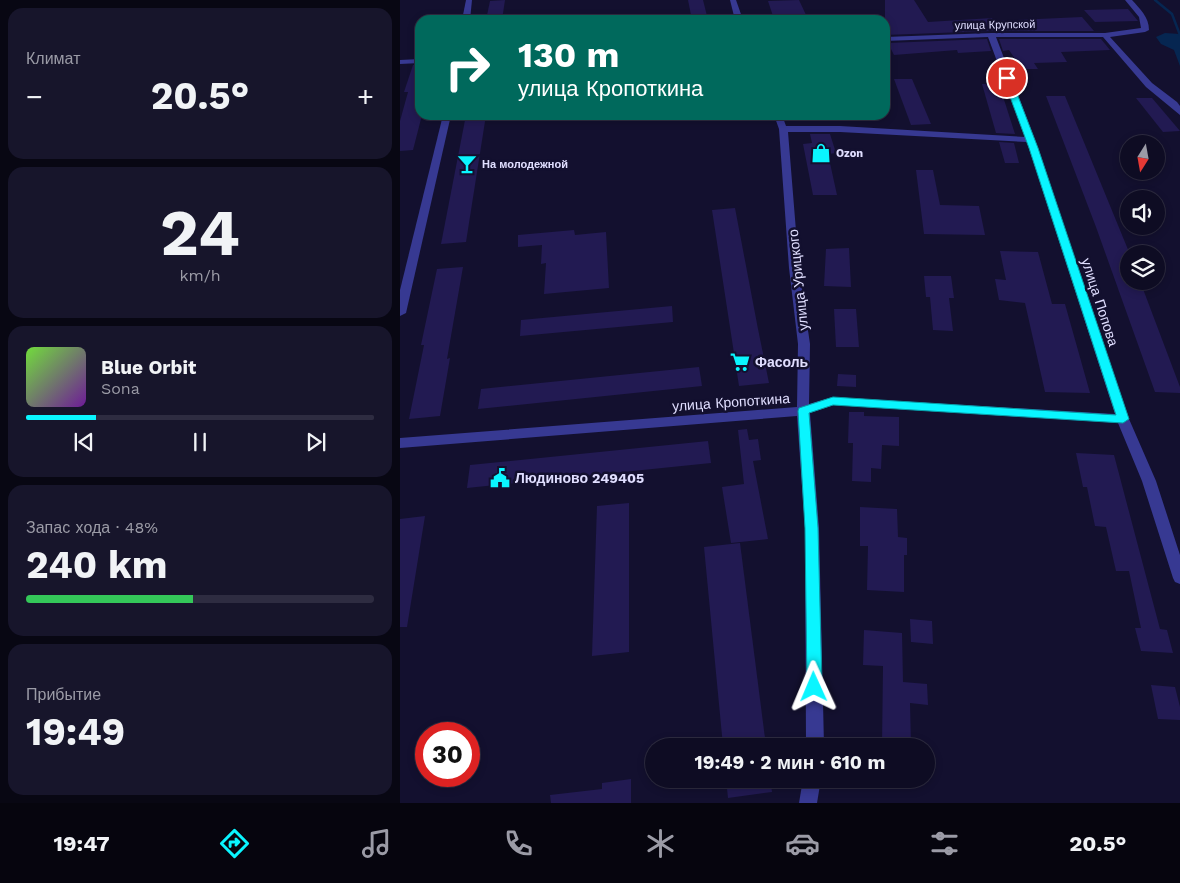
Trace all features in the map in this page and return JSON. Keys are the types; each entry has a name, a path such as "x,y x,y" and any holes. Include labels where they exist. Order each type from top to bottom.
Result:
{"street":[{"path":"467,15 469,0"},
{"path":"732,0 738,15"},
{"name":"улица Крупской","path":"890,39 991,35 1104,35 1146,30 1141,14 1128,0"},
{"name":"улица Попова","path":"991,35 1031,140 1123,419 1149,481 1180,578"},
{"path":"1104,35 1149,85 1177,105 1180,112"},
{"path":"400,62 415,61"},
{"path":"400,313 446,120"},
{"name":"улица Урицкого","path":"779,120 782,129 794,268 804,336 803,411 812,528 815,738"},
{"path":"782,129 840,129 1031,140"},
{"name":"улица Кропоткина","path":"400,443 803,411 833,401 1123,419"},
{"path":"808,803 810,788"}],"water":[{"path":"1165,33 1180,34 1180,66 1174,50 1161,44 1156,37"}],"building":[{"path":"505,0 503,15 487,15 490,1"},
{"path":"688,0 703,0 707,15 691,15"},
{"path":"799,0 806,15 773,15 768,1"},
{"path":"885,0 914,0 928,22 992,18 994,21 1082,17 1094,31 991,31 890,35 890,15 885,15"},
{"path":"1128,9 1138,21 1095,22 1084,10"},
{"path":"987,39 991,51 958,53 957,50 894,55 890,43"},
{"path":"999,39 1101,39 1110,50 1061,52 1067,62 1034,63 1038,69 1022,69 1009,50 1003,51"},
{"path":"413,65 415,65 415,120 421,120 413,150 400,151 400,121 408,92 404,92"},
{"path":"894,79 912,79 931,124 911,125"},
{"path":"982,84 999,84 1015,134 996,133"},
{"path":"1046,96 1065,96 1120,230 1120,235 1122,235 1126,245 1120,245 1120,290 1143,290 1180,387 1180,393 1155,392 1096,227"},
{"path":"1136,98 1152,98 1180,131 1163,132"},
{"path":"465,120 485,120 466,242 441,244"},
{"path":"810,134 830,134 836,153 828,154 837,195 813,195 803,144 812,143"},
{"path":"999,142 1014,143 1019,163 1005,163"},
{"path":"916,170 933,170 940,205 979,206 985,235 924,234"},
{"path":"735,208 769,383 739,386 712,210"},
{"path":"574,230 575,235 606,232 609,288 544,294 546,263 541,264 542,245 518,247 518,235"},
{"path":"849,248 851,287 824,286 826,249"},
{"path":"1000,251 1038,252 1052,304 1065,304 1090,393 1045,392 1025,303 999,300 995,279 1006,280"},
{"path":"463,267 447,359 450,358 440,416 409,419 424,345 421,345 437,269"},
{"path":"924,276 951,276 954,298 949,298 953,331 933,330 930,297 926,297"},
{"path":"672,306 673,322 520,336 521,320"},
{"path":"834,309 856,309 859,347 836,347"},
{"path":"699,367 702,386 478,409 481,389"},
{"path":"838,374 856,375 856,387 837,386"},
{"path":"849,412 864,412 864,416 899,417 899,446 882,445 881,469 871,468 871,482 852,481 853,443 848,443"},
{"path":"747,429 749,440 758,439 761,460 753,461 768,539 731,543 722,487 744,484 738,430"},
{"path":"708,441 711,463 467,488 470,465"},
{"path":"1076,453 1114,455 1160,629 1167,630 1173,653 1141,651 1135,628 1141,628 1129,571 1116,571 1106,527 1095,526 1087,487 1083,487"},
{"path":"629,503 629,652 592,656 597,506"},
{"path":"860,507 897,509 898,537 907,538 907,555 904,555 904,592 867,590 868,546 860,546"},
{"path":"425,516 407,627 400,627 400,519"},
{"path":"740,543 765,738 722,738 704,547"},
{"path":"910,619 932,621 933,644 911,642"},
{"path":"864,630 902,633 903,682 927,684 928,705 910,703 911,738 882,738 883,666 863,665"},
{"path":"1151,685 1175,687 1180,707 1180,720 1158,719"},
{"path":"631,779 631,803 551,803 550,795 602,789 602,783"},
{"path":"727,788 771,788 772,792 728,798"}],"waterway":[{"path":"1155,0 1172,14 1180,35"}],"place":[{"name":"Ozon","path":"821,153"},
{"name":"На молодежной","path":"467,164"},
{"name":"Фасоль","path":"740,362"},
{"name":"Людиново 249405","path":"500,478"}],"route":[{"path":"814,687 812,528 803,411 833,401 1123,419 1034,148 1007,78"}]}
